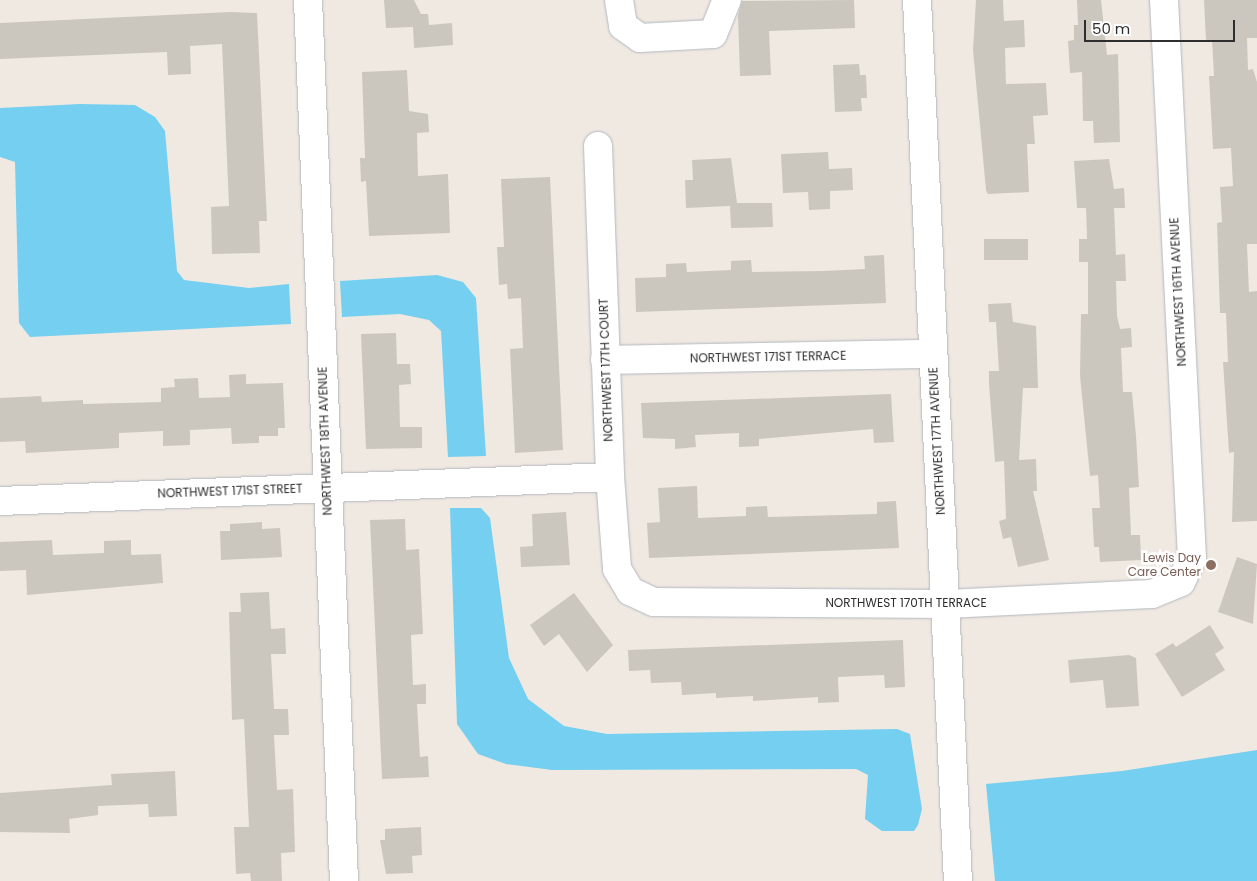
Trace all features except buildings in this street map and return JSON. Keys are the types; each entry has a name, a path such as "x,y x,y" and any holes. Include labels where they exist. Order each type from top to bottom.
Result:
{"street":[{"name":"NORTHWEST 18TH AVENUE","path":"308,0 344,881"},
{"path":"619,0 624,26 640,38 714,34 727,0"},
{"name":"NORTHWEST 17TH AVENUE","path":"917,0 932,354 947,604 958,881"},
{"name":"NORTHWEST 16TH AVENUE","path":"1164,0 1192,558 1181,582"},
{"name":"NORTHWEST 17TH COURT","path":"598,146 610,477 617,570 630,591"},
{"name":"NORTHWEST 171ST TERRACE","path":"605,360 932,354"},
{"name":"NORTHWEST 171ST STREET","path":"0,501 610,477"},
{"name":"NORTHWEST 170TH TERRACE","path":"630,591 654,602 947,604 1152,594 1181,582"}],"water":[{"path":"80,104 135,105 155,117 165,131 177,271 184,280 249,288 289,284 291,324 30,337 19,323 15,162 0,157 0,108"},
{"path":"437,275 463,282 476,298 486,456 448,457 441,331 429,320 400,314 342,317 340,281"},
{"path":"450,508 481,508 490,518 509,658 528,699 564,726 607,734 897,729 910,734 922,809 918,825 914,831 882,831 865,819 868,775 856,769 552,770 506,764 478,754 457,724"},
{"path":"1257,750 1257,881 995,881 986,784 1122,771"}],"place":[{"name":"Lewis Day Care Center","path":"1211,565"}]}
